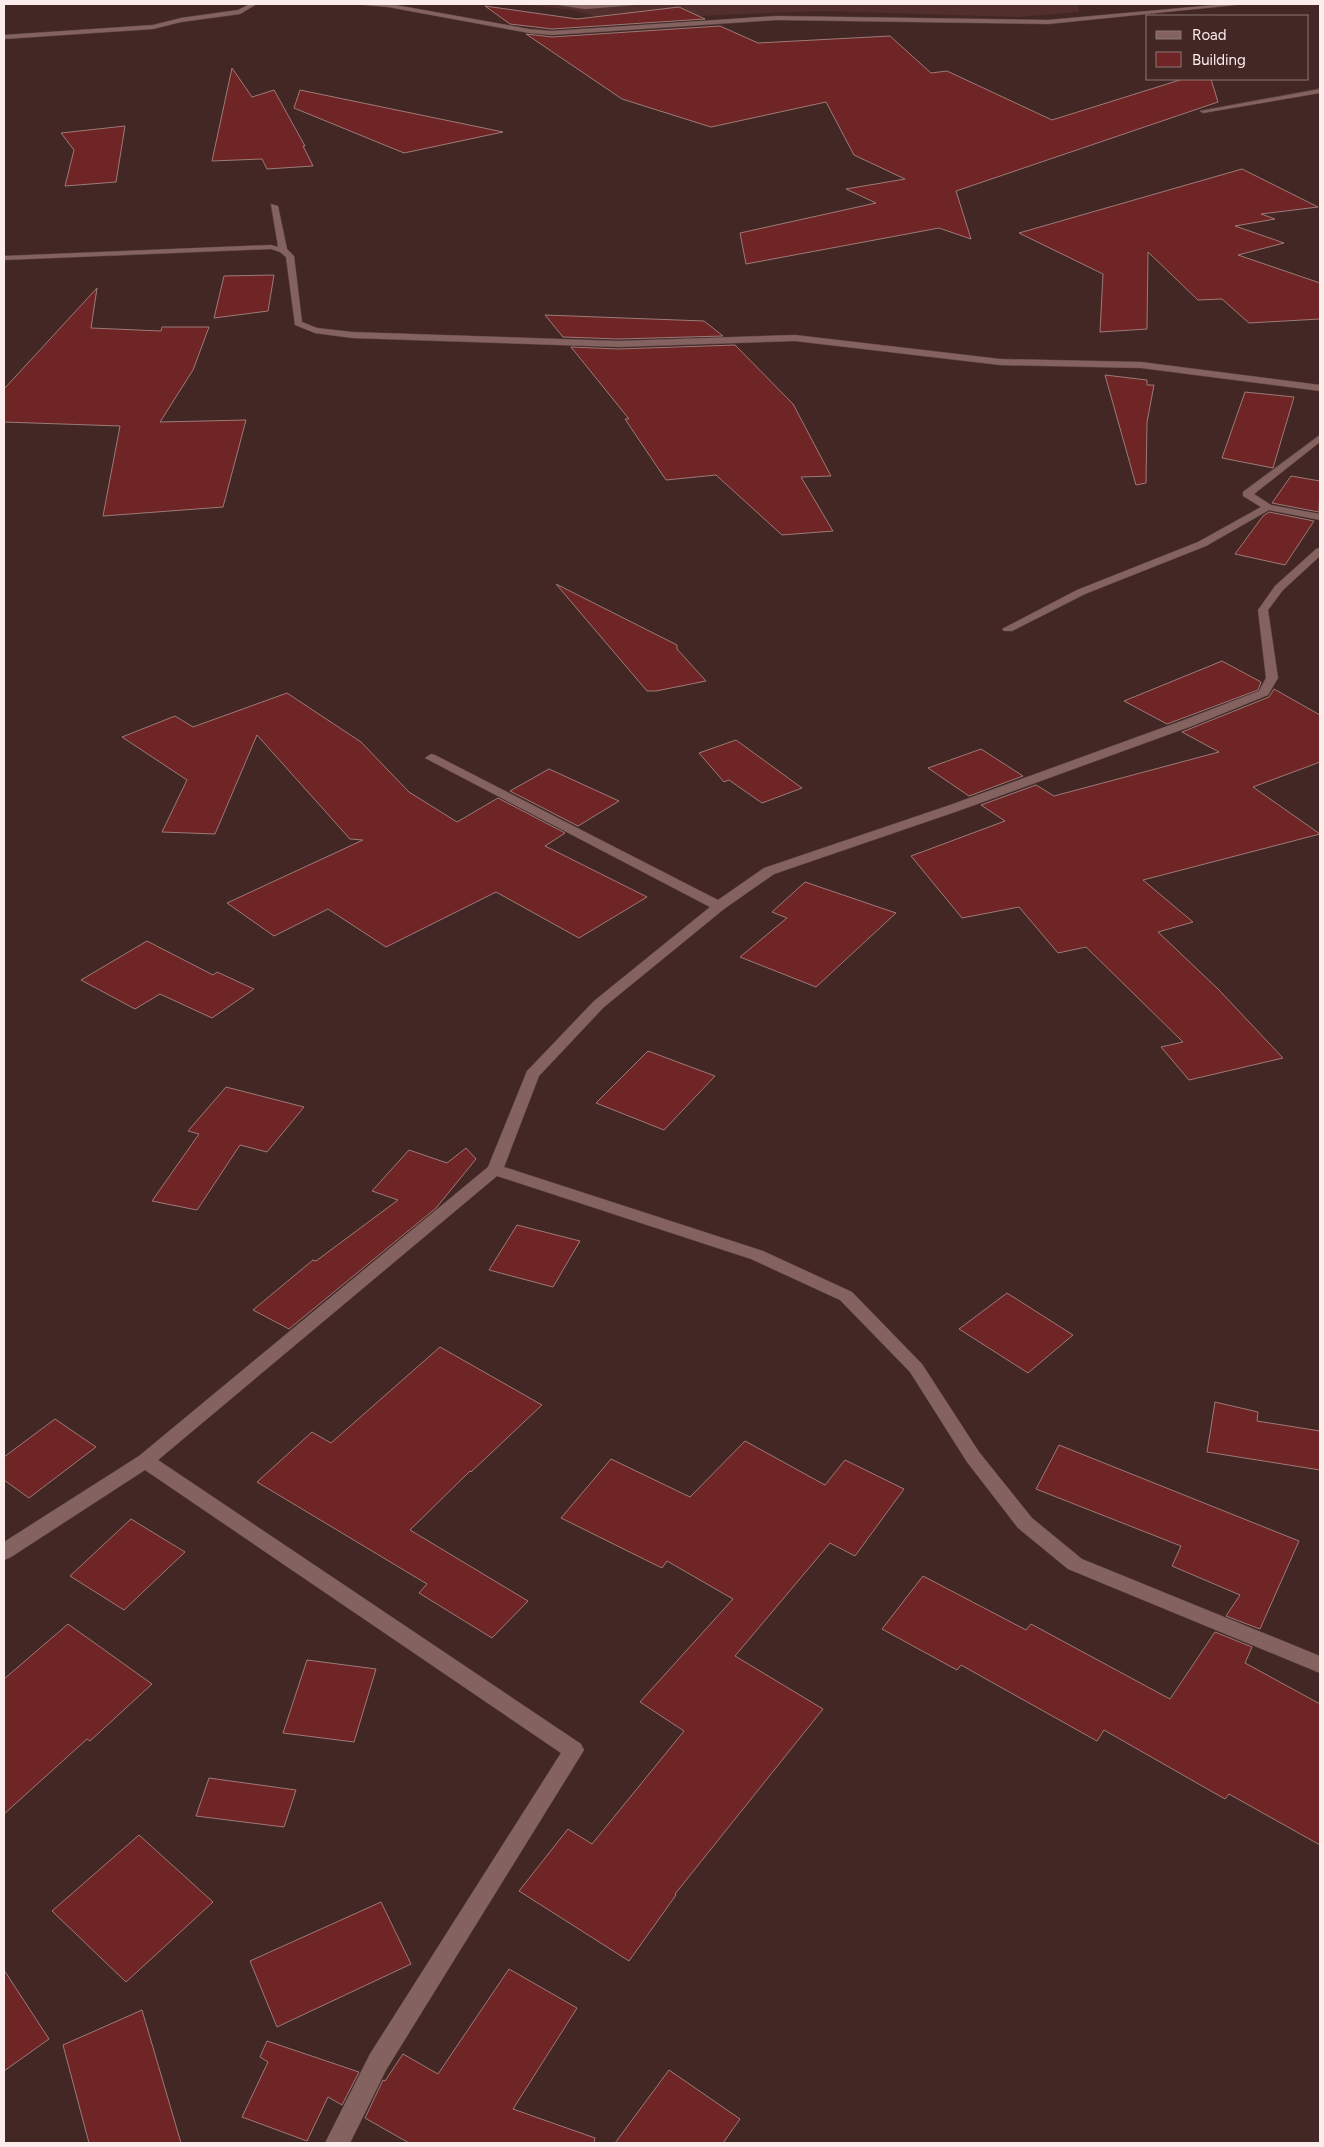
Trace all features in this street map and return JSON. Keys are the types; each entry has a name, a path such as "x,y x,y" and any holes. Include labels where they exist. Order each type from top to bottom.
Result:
{"street":[{"path":"4,37 153,27 181,20 240,12 254,4"},
{"path":"357,4 388,5 529,31 552,33 777,18 1048,22 1242,4"},
{"path":"556,4 585,7 642,4"},
{"path":"1203,111 1320,91"},
{"path":"274,206 283,250"},
{"path":"4,258 271,247 283,250 290,256 298,323 315,330 352,335 618,344 795,338 1000,362 1140,365 1320,388"},
{"path":"1320,438 1247,494 1268,508 1320,517"},
{"path":"1008,629 1080,592 1202,544 1268,508"},
{"path":"4,1552 145,1461 495,1170 532,1074 599,1004 719,906 768,871 973,801 1188,723 1264,693 1272,678 1264,610 1279,588 1320,551"},
{"path":"431,758 719,906"},
{"path":"495,1170 757,1255 846,1296 916,1368 973,1457 1024,1523 1075,1564 1320,1665"},
{"path":"145,1461 574,1750 378,2062 337,2143"}],"shaded area":[{"path":"519,4 1079,4 1079,12 1020,17 823,11 612,22 573,10"}],"building":[{"path":"485,6 577,19 679,7 705,19 552,29 510,24"},
{"path":"720,26 758,43 890,36 931,73 947,71 1052,120 1180,80 1211,80 1218,102 956,191 971,239 939,228 746,264 740,233 876,203 846,189 905,179 854,155 826,102 711,127 622,99 526,34 552,37"},
{"path":"232,68 252,97 274,90 305,146 303,146 313,166 267,169 262,159 212,161"},
{"path":"300,90 503,132 404,153 294,108"},
{"path":"125,126 116,182 65,186 74,150 61,133"},
{"path":"1242,169 1318,207 1261,214 1275,219 1235,226 1284,243 1238,255 1320,283 1320,319 1249,323 1222,299 1198,300 1148,252 1147,329 1100,332 1103,274 1019,233"},
{"path":"274,275 268,311 214,318 224,276"},
{"path":"97,288 91,328 161,331 162,327 209,327 193,370 160,422 246,420 223,507 103,516 120,426 4,422 4,389"},
{"path":"545,315 704,321 723,336 618,339 563,337"},
{"path":"735,345 793,404 831,476 801,477 833,531 782,535 716,475 666,480 625,419 629,419 571,347 618,349"},
{"path":"1105,375 1147,380 1147,385 1154,385 1147,422 1146,483 1136,485"},
{"path":"1245,392 1294,397 1273,468 1222,458"},
{"path":"1291,476 1320,481 1319,512 1272,503"},
{"path":"1269,512 1314,521 1285,565 1235,554 1263,516"},
{"path":"556,584 677,645 677,649 706,681 656,691 647,691"},
{"path":"1222,661 1261,682 1258,690 1167,724 1124,701"},
{"path":"1274,689 1320,715 1320,762 1253,787 1320,834 1143,880 1193,922 1158,932 1218,989 1283,1058 1189,1080 1161,1047 1183,1042 1086,947 1058,953 1019,907 962,918 911,856 1005,821 981,805 1036,785 1054,796 1219,752 1182,732 1269,697"},
{"path":"287,693 361,742 409,792 457,822 498,798 565,833 545,846 647,897 579,938 496,892 386,947 328,909 274,936 227,903 363,840 350,839 257,735 215,834 162,832 187,780 122,737 175,716 193,727"},
{"path":"736,740 802,788 762,803 729,780 724,782 699,753"},
{"path":"981,749 1023,776 969,796 928,768"},
{"path":"549,769 619,801 578,826 510,791"},
{"path":"805,882 896,913 816,987 740,957 787,918 772,912"},
{"path":"147,941 213,975 217,972 254,989 212,1018 160,994 135,1009 81,980"},
{"path":"648,1051 715,1076 664,1130 596,1103"},
{"path":"226,1087 304,1107 267,1152 240,1145 197,1210 152,1201 199,1134 188,1131"},
{"path":"466,1148 476,1159 436,1208 289,1329 253,1310 313,1260 316,1261 398,1200 372,1191 409,1150 447,1163"},
{"path":"517,1225 580,1241 553,1287 489,1270"},
{"path":"1007,1293 1073,1335 1028,1373 959,1329"},
{"path":"440,1347 542,1405 470,1471 410,1530 528,1601 492,1638 419,1593 427,1584 257,1482 312,1432 331,1443"},
{"path":"1215,1402 1258,1412 1257,1421 1320,1431 1320,1470 1207,1452"},
{"path":"55,1419 96,1447 29,1498 4,1480 4,1457"},
{"path":"745,1441 825,1485 845,1460 904,1489 855,1556 830,1543 735,1656 823,1709 675,1894 629,1961 519,1891 568,1829 592,1844 684,1731 640,1702 733,1599 667,1561 662,1568 561,1518 611,1459 690,1497"},
{"path":"1059,1445 1299,1541 1260,1629 1226,1616 1240,1595 1172,1566 1181,1546 1036,1489"},
{"path":"131,1519 185,1552 124,1610 70,1576"},
{"path":"923,1576 1026,1630 1031,1624 1170,1699 1215,1632 1252,1647 1245,1663 1320,1704 1320,1845 1229,1794 1225,1799 1104,1730 1097,1741 961,1665 957,1670 882,1629"},
{"path":"68,1624 152,1684 90,1741 87,1739 4,1814 4,1679"},
{"path":"307,1660 376,1669 354,1742 283,1733"},
{"path":"209,1778 296,1790 284,1827 196,1816"},
{"path":"139,1835 213,1902 126,1982 52,1911"},
{"path":"381,1902 411,1964 277,2027 250,1961"},
{"path":"509,1969 577,2008 513,2109 595,2138 594,2143 409,2143 365,2118 383,2080 385,2081 403,2054 438,2074"},
{"path":"4,1970 49,2039 4,2071"},
{"path":"142,2010 181,2143 89,2143 63,2045"},
{"path":"267,2041 359,2072 342,2105 328,2097 307,2141 242,2117 268,2062 260,2057"},
{"path":"669,2070 740,2119 723,2143 615,2143"}]}
